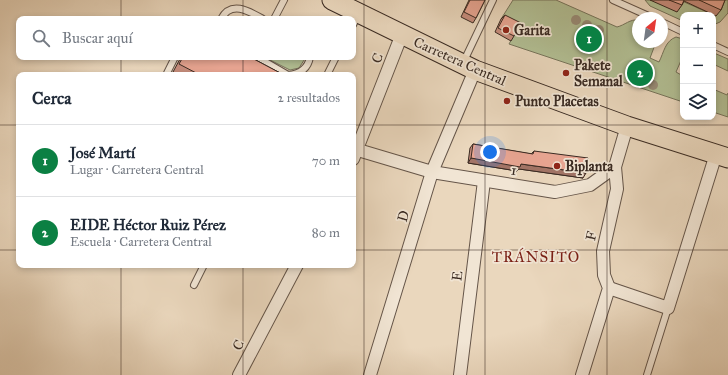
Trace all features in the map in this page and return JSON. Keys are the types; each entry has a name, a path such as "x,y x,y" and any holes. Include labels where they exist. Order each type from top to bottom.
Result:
{"main road":[{"name":"Carretera Central","path":"332,0 352,16"},
{"name":"Carretera Central","path":"356,19 402,34 469,67 626,126 722,156"}],"street":[{"name":"C","path":"356,151 402,34"},
{"name":"D","path":"370,375 432,172 469,67"},
{"name":"F","path":"609,288 604,275 603,251 617,189 615,167 626,126"},
{"name":"1","path":"356,154 432,172 554,192 590,185 615,167"},
{"path":"582,375 609,288 668,308 722,156"},
{"name":"E","path":"460,375 484,181"},
{"name":"C","path":"239,375 295,268"}],"lane":[{"path":"276,16 284,0"},
{"path":"469,67 493,0"},
{"path":"613,0 640,12"},
{"path":"223,16 226,12 236,7 242,7 258,16"},
{"path":"668,25 680,31"},
{"path":"716,47 728,52"},
{"path":"168,72 174,60"},
{"path":"262,60 283,72"},
{"path":"301,72 306,68 309,60"},
{"path":"328,72 334,60"},
{"path":"194,285 202,268"},
{"path":"647,375 668,308"}],"green space":[{"path":"513,0 556,0 617,27 632,20 632,48 654,48 650,58 659,62 665,48 668,48 669,41 676,37 680,38 680,63 676,72 680,74 680,101 509,44 518,28 501,19"},
{"path":"645,0 682,1 707,12 680,12 680,20 668,14 668,12 663,12 650,6"},
{"path":"723,0 728,0 728,13 720,22 716,24 716,16"},
{"path":"716,54 728,59 728,71 716,65"},
{"path":"270,60 304,60 299,68 290,70"},
{"path":"716,90 727,95 728,93 728,117 716,113"}],"building":[{"path":"470,0 485,0 476,18 464,12"},
{"path":"669,0 684,0 682,5"},
{"path":"699,0 725,0 721,10"},
{"path":"505,15 521,23 514,36 498,28"},
{"path":"181,60 256,60 278,72 194,72 179,64"},
{"path":"473,144 533,154 534,151 588,158 586,173 521,164 520,167 471,158"}],"place":[{"name":"Garita","path":"506,30"},
{"name":"José Martí","path":"589,39"},
{"name":"Pakete Semanal","path":"566,73"},
{"name":"EIDE Héctor Ruiz Pérez","path":"640,73"},
{"name":"Punto Placetas","path":"507,101"},
{"name":"Biplanta","path":"557,166"}],"district":[{"name":"TRÁNSITO","path":"536,257"}]}
